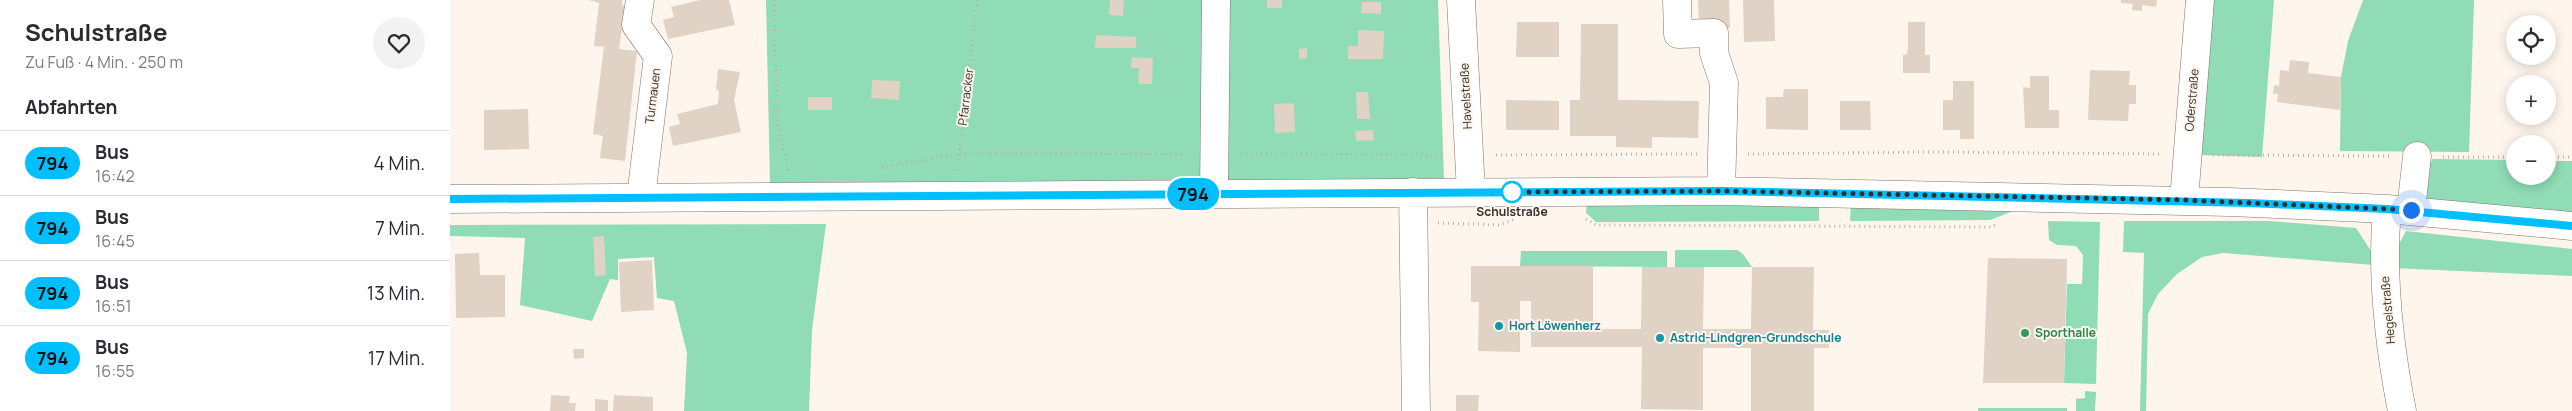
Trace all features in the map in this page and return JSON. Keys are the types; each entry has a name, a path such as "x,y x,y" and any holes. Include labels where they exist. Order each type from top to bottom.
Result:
{"street":[{"name":"Turmauen","path":"640,0 636,24 658,56 641,198"},
{"path":"1214,194 1216,0"},
{"name":"Havelstraße","path":"1461,0 1471,192"},
{"path":"1677,0 1678,34 1714,34 1714,53 1724,83 1721,191"},
{"name":"Oderstraße","path":"2184,200 2200,0"},
{"name":"Hegelstraße","path":"2402,411 2394,369 2384,267 2399,210 2417,156"},
{"path":"450,199 953,194 1721,191 2184,200 2399,210 2572,226"},
{"path":"1413,192 1416,411"}],"path":[{"path":"774,0 777,118 788,174 797,174"},
{"name":"Pfarracker","path":"953,194 978,0"},
{"path":"878,169 959,153 1469,156 1934,152 2262,157 2506,157"},
{"path":"2556,157 2572,157"}],"green space":[{"path":"766,0 1438,0 1444,180 770,184"},
{"path":"2211,0 2274,0 2262,157 2199,155"},
{"path":"2363,0 2474,0 2469,152 2340,151 2341,77 2348,41"},
{"path":"2433,159 2506,160 2506,185 2556,185 2556,161 2572,161 2572,215 2427,201 2422,197 2424,169"},
{"path":"1587,202 1819,202 1819,221 1596,222 1586,213"},
{"path":"1851,202 2021,208 1990,220 1850,221"},
{"path":"2048,221 2100,222 2096,384 2064,383 2067,284 2082,284 2083,255 2076,246 2057,245 2049,240"},
{"path":"2124,221 2269,221 2356,228 2371,251 2374,265 2223,253 2202,257 2177,274 2158,294 2148,314 2146,411 2140,411 2144,253 2123,252"},
{"path":"826,224 812,330 809,411 684,411 687,353 674,301 657,298 654,257 618,259 618,280 610,279 592,321 520,305 525,238 450,236 450,225"},
{"path":"2406,231 2572,249 2572,276 2392,268 2397,248"},
{"path":"1675,250 1737,250 1743,254 1752,267 1675,267"},
{"path":"1521,251 1667,251 1667,267 1520,266"},
{"path":"2085,391 2096,392 2095,411 2076,411 2076,399 2085,398"},
{"path":"1978,408 2067,408 2067,411 1978,411"}],"building":[{"path":"589,0 622,0 622,5 625,6 619,49 637,51 625,161 600,158 603,136 593,134 604,47 594,46 599,3"},
{"path":"700,0 729,0 735,25 668,39 663,20 674,17 671,7"},
{"path":"1110,0 1124,0 1123,16 1109,15"},
{"path":"1267,0 1282,0 1282,8 1267,8"},
{"path":"1698,0 1729,0 1730,28 1699,28"},
{"path":"1743,0 1774,0 1775,41 1744,42"},
{"path":"2121,0 2157,0 2156,7 2142,5 2142,11 2132,10 2133,4 2121,3"},
{"path":"1362,2 1381,2 1381,14 1361,13"},
{"path":"1517,22 1559,22 1559,57 1516,57"},
{"path":"1908,22 1925,22 1925,55 1930,55 1930,73 1903,73 1903,55 1907,54 1908,48"},
{"path":"1581,24 1618,24 1618,100 1699,101 1698,138 1652,137 1652,148 1616,147 1616,136 1570,136 1570,100 1580,100"},
{"path":"1358,30 1384,31 1383,59 1348,59 1348,46 1358,46"},
{"path":"1096,35 1136,37 1136,48 1095,48"},
{"path":"1307,48 1307,58 1299,59 1299,49"},
{"path":"1132,57 1153,58 1152,84 1138,84 1139,68 1131,68"},
{"path":"2290,60 2309,62 2308,73 2341,77 2340,110 2277,102 2278,94 2273,94 2274,85 2279,86 2280,70 2289,71"},
{"path":"718,69 740,72 734,100 741,132 673,146 669,127 680,124 677,114 718,104 719,91 716,90"},
{"path":"2090,70 2130,71 2129,85 2136,85 2136,104 2129,104 2128,121 2088,120"},
{"path":"2030,76 2049,76 2049,110 2059,110 2059,128 2025,128 2023,87 2030,88"},
{"path":"872,80 900,81 899,100 871,98"},
{"path":"1953,81 1974,81 1974,139 1960,139 1960,130 1943,130 1943,100 1953,100"},
{"path":"1784,89 1808,89 1808,130 1766,129 1766,97 1783,97"},
{"path":"1356,92 1368,92 1370,119 1357,119"},
{"path":"808,97 832,97 832,110 808,110"},
{"path":"1506,100 1559,101 1559,130 1506,130"},
{"path":"1840,101 1870,101 1871,130 1840,130"},
{"path":"1294,103 1295,132 1275,133 1274,104"},
{"path":"528,109 529,149 484,150 484,110"},
{"path":"1373,130 1374,140 1356,141 1355,131"},
{"path":"604,236 606,275 595,276 593,237"},
{"path":"479,253 480,275 505,275 505,317 456,318 455,254"},
{"name":"Sporthalle","path":"1988,258 2067,259 2064,383 1983,383"},
{"path":"652,260 654,310 621,312 619,262"},
{"name":"Astrid-Lindgren-Grundschule","path":"1471,266 1593,266 1593,329 1641,329 1642,267 1704,267 1703,329 1751,329 1752,267 1814,267 1813,330 1829,330 1829,348 1814,348 1814,411 1751,411 1751,348 1703,348 1703,410 1641,409 1642,347 1531,347 1531,301 1520,301 1520,352 1478,351 1479,302 1471,302"},
{"path":"573,349 584,349 584,358 574,359"},
{"path":"551,395 570,396 569,403 576,403 575,411 550,411"},
{"path":"614,395 653,397 653,411 613,411"},
{"path":"1456,395 1479,395 1478,411 1456,411"},
{"path":"595,399 608,400 608,411 595,411"}],"bus line":[{"name":"794","path":"450,199 953,194 1168,195 1721,191 2113,201 2184,200 2411,210 2572,226"}],"place":[{"name":"Schulstraße","path":"1512,192"},
{"name":"Hort Löwenherz","path":"1499,326"},
{"name":"Sporthalle","path":"2025,333"},
{"name":"Astrid-Lindgren-Grundschule","path":"1660,338"}],"route":[{"path":"1512,192 1507,192 1721,191 2113,201 2184,200 2411,210"}]}
